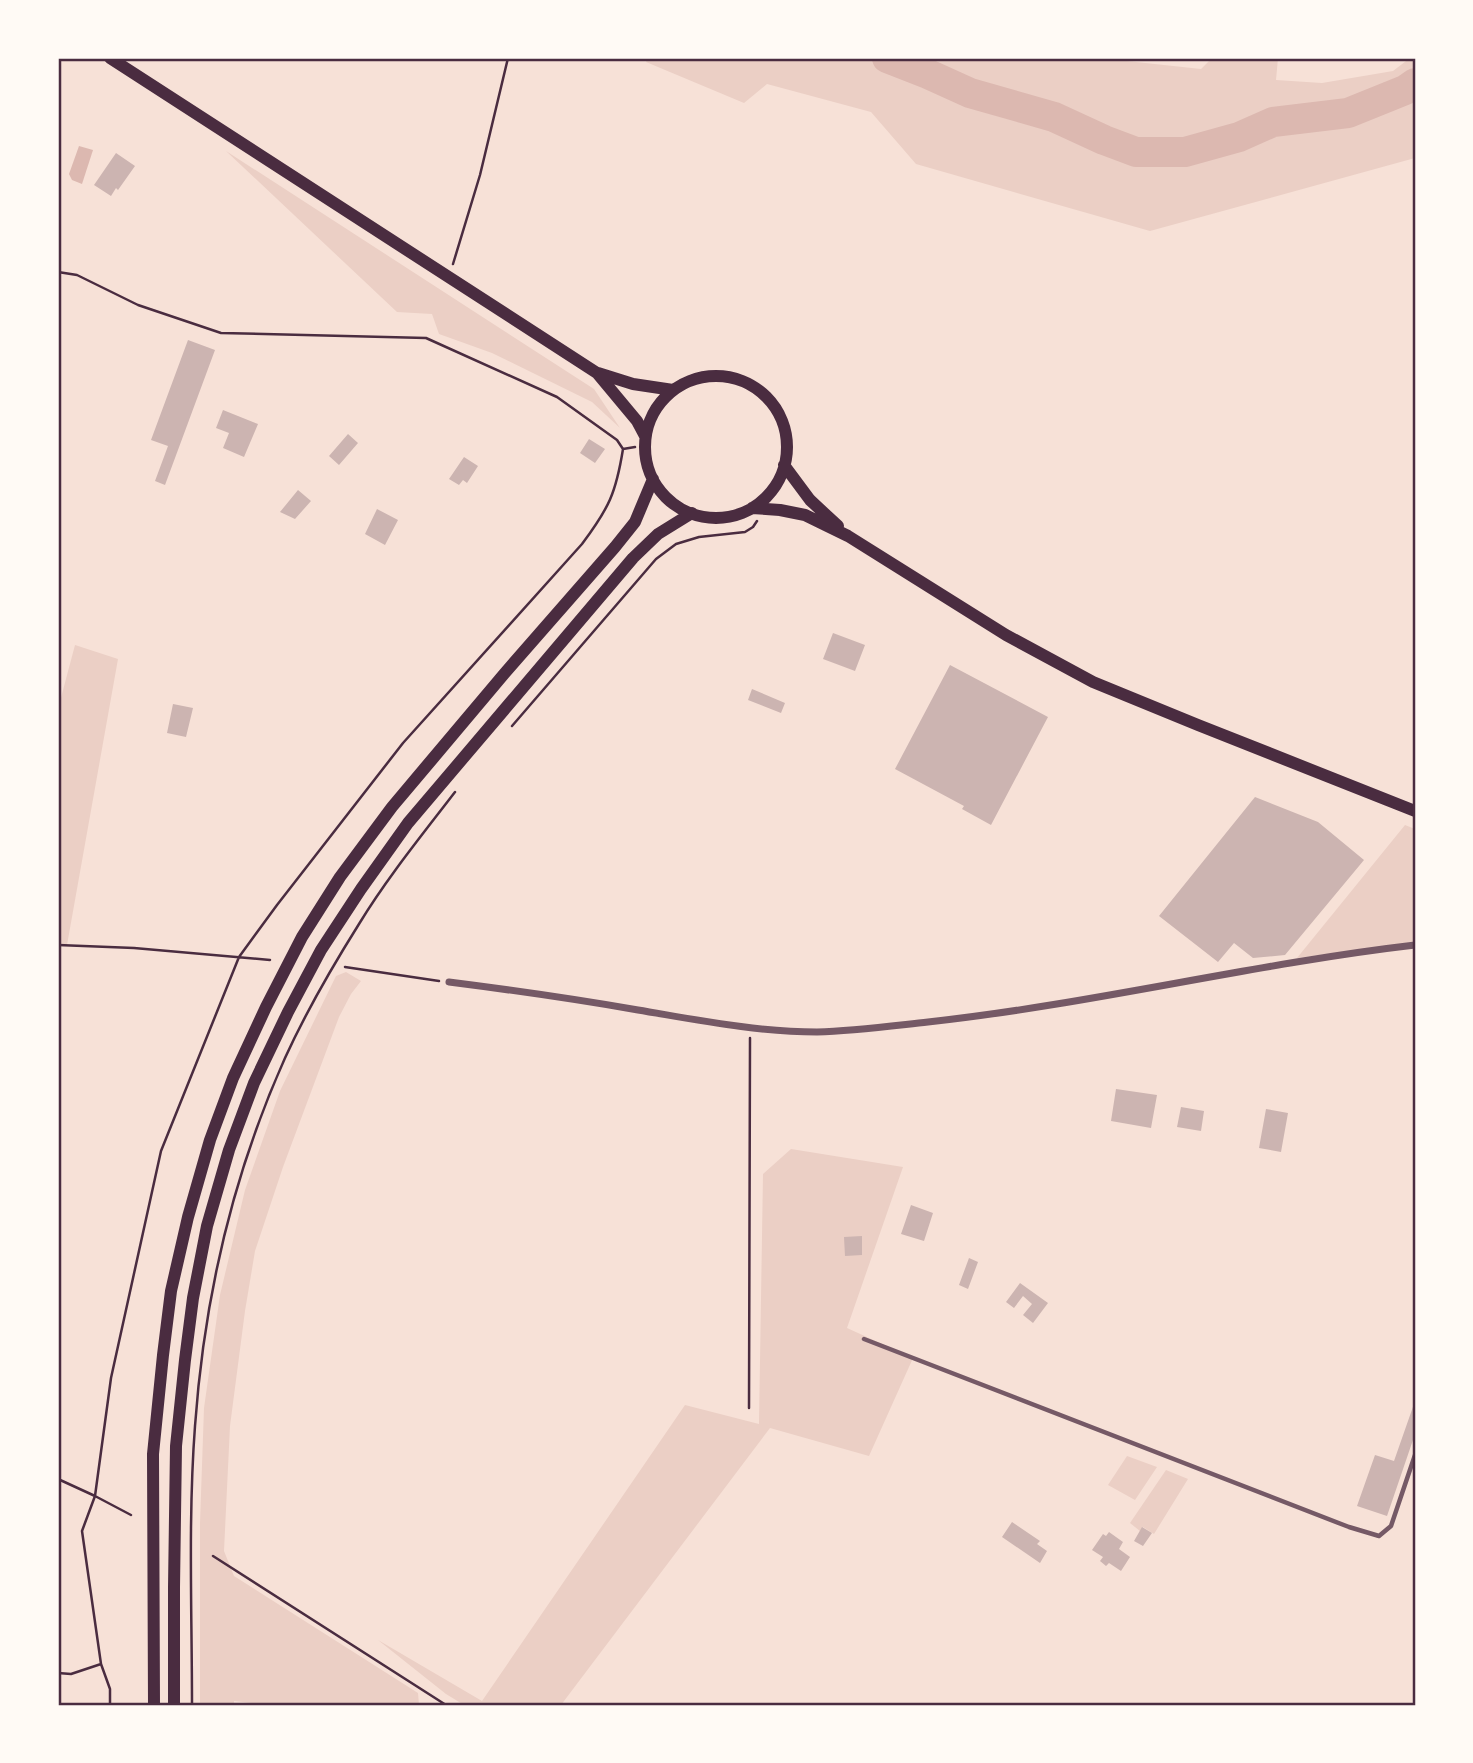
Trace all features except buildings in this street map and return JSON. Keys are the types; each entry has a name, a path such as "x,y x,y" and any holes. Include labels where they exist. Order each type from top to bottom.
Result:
{"main road":[{"path":"110,58 597,373 637,421 645,441"},
{"path":"597,373 633,384 673,390"},
{"path":"758,508 780,478 784,465 787,445 784,426 775,408 763,394 747,383 728,377 709,376 690,380 673,390 650,418 645,441 646,463 660,490 680,508 712,518 733,516 758,508 805,515 848,536 1006,635 1093,682 1415,811"},
{"path":"784,465 810,500 848,536"},
{"path":"154,1705 153,1454 164,1342 171,1292 188,1217 210,1140 233,1078 302,937 340,877 392,807 635,522 653,479"},
{"path":"174,1705 176,1446 184,1360 207,1226 229,1150 254,1083 321,950 408,823 633,558 658,534 692,513"}],"street":[{"path":"449,982 750,1028 818,1032 955,1019 1050,1006 1415,945"}],"lane":[{"path":"864,1339 1349,1527 1379,1536 1391,1526 1415,1455"}],"path":[{"path":"449,277 480,175 508,58"},
{"path":"58,272 77,275 138,305 221,333 426,338 557,397 617,440 623,449 645,441"},
{"path":"512,725 656,559 676,544 699,537 745,532 753,527 758,508"},
{"path":"192,1705 191,1534 195,1426 201,1366 222,1240 258,1125 286,1058 319,992 401,862 458,788"},
{"path":"58,945 134,948 270,960"},
{"path":"345,967 449,982"},
{"path":"749,1408 750,1028"},
{"path":"58,1479 131,1515"},
{"path":"213,1556 446,1705"},
{"path":"101,1664 110,1689 110,1705"}],"shaded area":[{"path":"648,58 1099,58 1201,69 1212,58 1278,58 1276,80 1322,83 1393,71 1410,58 1415,58 1415,158 1150,231 916,164 871,112 767,84 744,103 646,62"},
{"path":"79,146 93,150 82,184 72,180 69,174"},
{"path":"226,151 594,389 620,428 592,402 492,353 439,334 432,314 397,312"},
{"path":"75,645 118,659 67,945 58,945 58,709"},
{"path":"1405,825 1415,829 1415,942 1297,958"},
{"path":"346,972 361,981 339,1017 255,1251 230,1426 224,1551 234,1576 418,1693 419,1705 268,1705 234,1701 234,1705 200,1705 200,1523 204,1408 220,1295 245,1190 280,1091 336,976"},
{"path":"791,1149 903,1167 847,1328 913,1358 869,1456 770,1428 561,1705 464,1705 378,1640 482,1701 685,1405 759,1424 763,1174"},
{"path":"1127,1456 1157,1467 1135,1500 1108,1485"},
{"path":"1166,1470 1188,1479 1154,1534 1143,1527 1140,1531 1130,1523"}],"waterway":[{"path":"887,58 970,93 1054,117 1136,152 1185,152 1239,137 1273,122 1348,113 1405,90 1415,83"}]}
